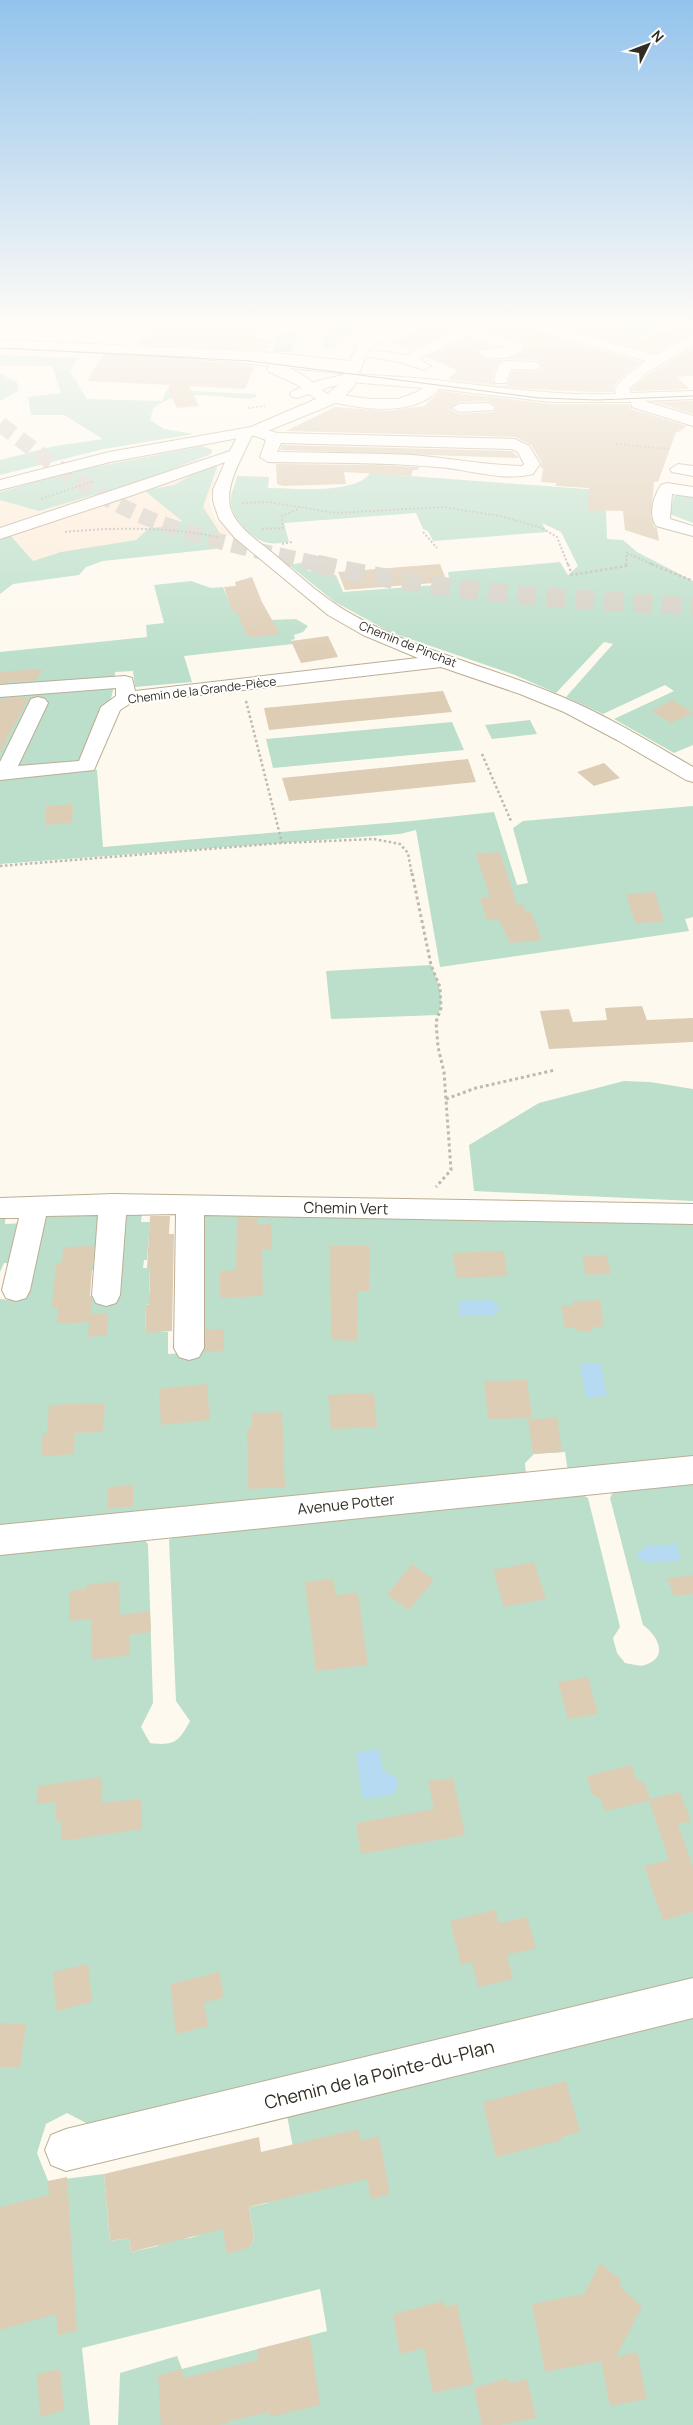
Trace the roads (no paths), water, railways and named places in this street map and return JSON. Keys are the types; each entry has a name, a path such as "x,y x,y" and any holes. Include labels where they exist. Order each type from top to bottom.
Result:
{"street":[{"path":"0,486 109,457 226,436"},
{"name":"Chemin de Pinchat","path":"247,436 236,454 225,478 220,500 224,516 230,524 333,611 384,637 554,701 629,738 693,776"},
{"path":"267,436 275,438 515,444 524,449 532,464 527,471 485,470 462,464 410,460 268,457 275,438"},
{"path":"0,534 33,520 122,493 212,460 236,454"},
{"path":"693,492 667,488 662,497 662,522 693,531"},
{"name":"Chemin de la Grande-Pièce","path":"2,773 88,766 111,707 126,698 446,660"},
{"path":"0,691 125,682 126,698"},
{"path":"2,773 38,704"},
{"path":"106,1295 113,1204"},
{"name":"Chemin Vert","path":"0,1208 113,1204 190,1204 540,1213 693,1214"},
{"path":"190,1204 190,1348"},
{"path":"16,1290 35,1206"},
{"name":"Avenue Potter","path":"0,1540 693,1470"},
{"name":"Chemin de la Pointe-du-Plan","path":"66,2150 693,1998"}],"water":[{"path":"493,1300 493,1303 500,1307 495,1312 495,1315 460,1316 458,1301"},
{"path":"580,1364 601,1364 607,1396 586,1397"},
{"path":"676,1544 681,1560 647,1563 639,1559 637,1553 643,1550 642,1547"},
{"path":"379,1749 383,1771 396,1777 398,1787 392,1795 363,1799 356,1753"}],"tunnel":[{"path":"16,436 84,485 138,514 182,531 322,565"},
{"path":"317,564 363,574 457,588 551,597 693,606"}]}
